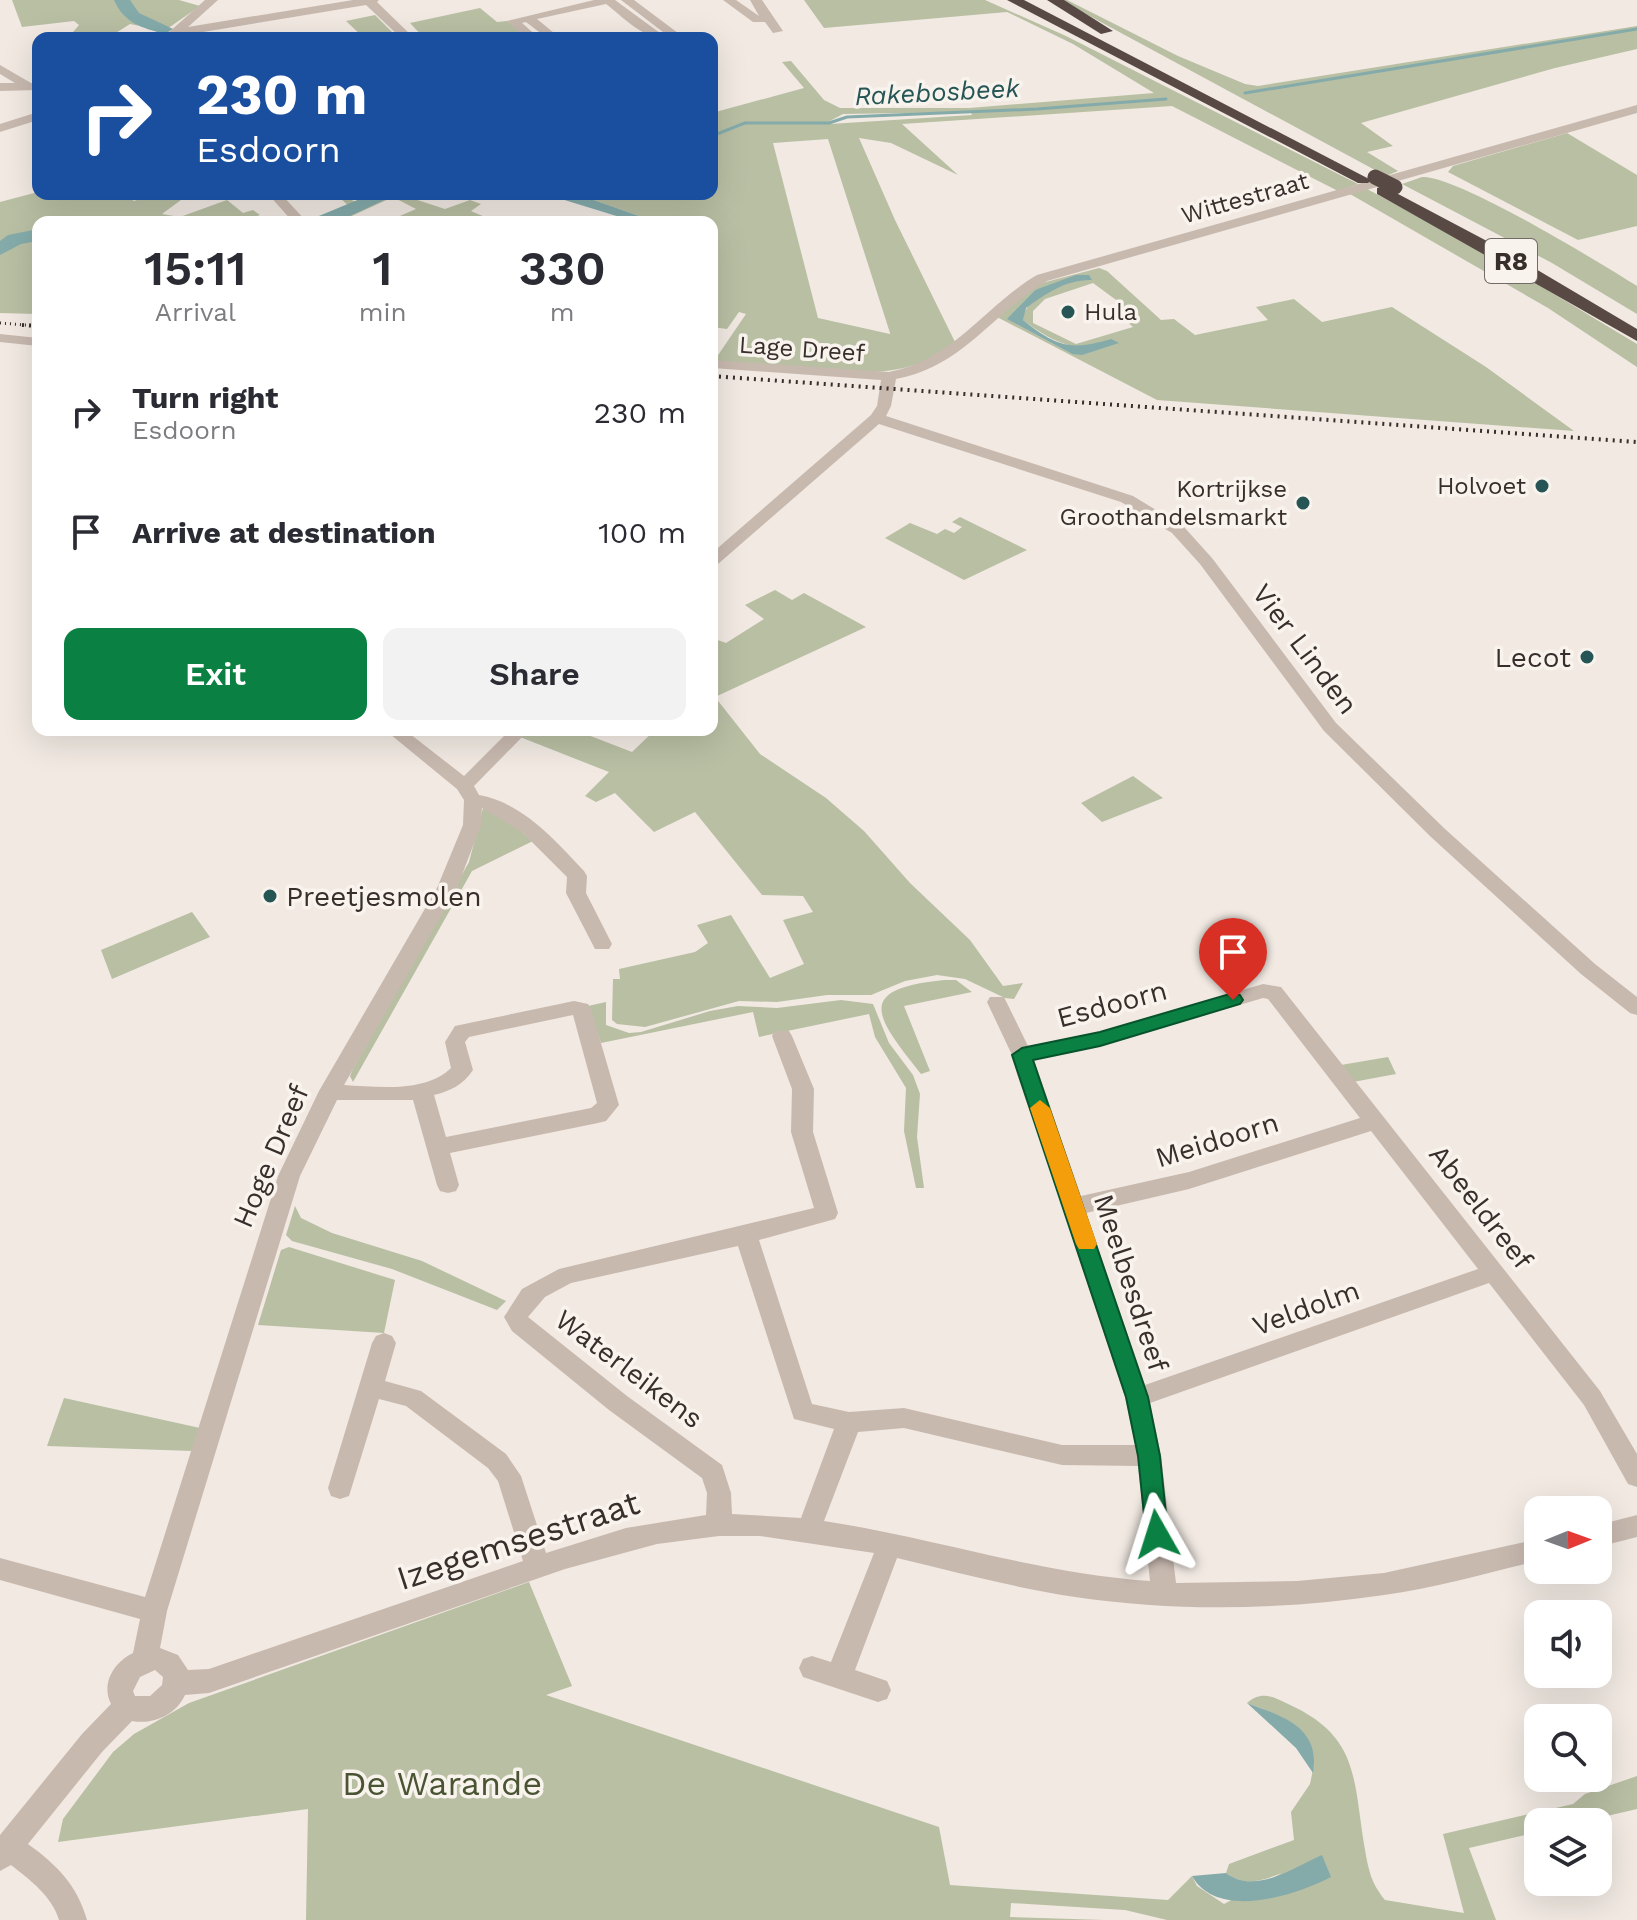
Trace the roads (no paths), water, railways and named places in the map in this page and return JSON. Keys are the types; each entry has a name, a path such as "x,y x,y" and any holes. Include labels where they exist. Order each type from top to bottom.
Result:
{"highway":[{"name":"R8","path":"994,0 1130,56"},
{"name":"R8","path":"1014,0 1529,259 1637,323"},
{"name":"R8","path":"1031,0 1130,56"},
{"name":"R8","path":"1054,0 1117,38 1130,56"},
{"name":"R8","path":"1379,184 1637,336"}],"street":[{"path":"176,32 212,0"},
{"path":"526,32 513,21 608,0 651,32"},
{"path":"627,0 671,32"},
{"path":"729,0 757,20 768,18"},
{"path":"756,0 777,31"},
{"path":"217,32 371,1 402,32"},
{"path":"528,18 546,32"},
{"path":"0,69 32,85"},
{"path":"0,87 32,86"},
{"name":"Wittestraat","path":"889,376 936,363 1012,297 1042,278 1637,109"},
{"path":"0,128 32,118"},
{"path":"280,200 294,216"},
{"path":"0,338 32,341"},
{"name":"Lage Dreef","path":"718,364 889,376"},
{"path":"718,556 877,418 884,406 889,376"},
{"name":"Vier Linden","path":"877,418 1127,499 1178,530 1206,561 1330,727 1438,833 1588,969 1637,1008"},
{"path":"401,736 468,793 493,803 554,851 577,876 576,893 602,944"},
{"path":"468,793 515,736"},
{"name":"Hoge Dreef","path":"145,1660 154,1611 267,1238 289,1176 330,1091 447,888 472,825 468,793"},
{"name":"Esdoorn","path":"1022,1055 1100,1039 1263,991"},
{"name":"Abeeldreef","path":"1263,991 1274,992 1592,1398 1637,1476"},
{"name":"Meelbesdreef","path":"997,1002 1022,1055 1137,1397 1149,1456 1164,1594"},
{"path":"330,1091 391,1096 451,1083 462,1070 455,1042 462,1031 581,1009 608,1105 598,1115 438,1147"},
{"name":"Waterleikens","path":"719,1525 719,1493 713,1472 618,1403 520,1324 516,1317 525,1300 545,1285 567,1275 746,1235 827,1213 802,1132 803,1089 782,1036"},
{"path":"421,1089 448,1185"},
{"name":"Meidoorn","path":"1075,1206 1143,1195 1183,1184 1375,1121"},
{"path":"746,1235 803,1412 849,1422 904,1418 1062,1455 1149,1456"},
{"name":"Veldolm","path":"1137,1397 1180,1385 1494,1272"},
{"path":"340,1488 384,1343"},
{"path":"371,1387 413,1398 497,1461 509,1476 538,1567"},
{"path":"809,1529 849,1422"},
{"name":"Izegemsestraat","path":"177,1683 209,1681 538,1567 647,1536 719,1525 809,1529 890,1544 1037,1579 1164,1594 1329,1591 1388,1584 1524,1553"},
{"path":"1612,1532 1637,1526"},
{"path":"839,1677 890,1544"},
{"path":"0,1569 154,1611"},
{"path":"156,1658 172,1666 177,1683 172,1694 157,1708 137,1711 127,1707 119,1692 120,1682 127,1671 145,1660 156,1658"},
{"path":"812,1668 878,1690"},
{"path":"73,1920 70,1906 53,1882 5,1852 92,1743 127,1707"}],"water":[{"path":"564,200 594,200 639,216 616,216"},
{"path":"1076,275 1089,275 1092,280 1074,282 1049,293 1026,308 1023,320 1045,336 1065,344 1085,345 1111,339 1119,343 1082,355 1072,354 1007,319 1035,290"},
{"path":"1247,1703 1285,1718 1305,1734 1314,1757 1313,1773 1296,1748"},
{"path":"1322,1855 1331,1877 1276,1897 1237,1901 1219,1898 1204,1889 1192,1876 1226,1873 1237,1879 1261,1880 1287,1872"}],"waterway":[{"path":"122,0 133,17 165,29"},
{"name":"Rakebosbeek","path":"1245,93 1637,29"},
{"name":"Rakebosbeek","path":"718,134 745,123 829,123 847,117 1037,109 1166,99"},
{"path":"335,216 374,200"},
{"path":"0,249 15,239 32,236"}],"railway":[{"path":"0,323 32,326"},
{"path":"22,325 32,326"},
{"path":"718,376 1637,442"}],"place":[{"name":"Hula","path":"1068,312"},
{"name":"Holvoet","path":"1542,486"},
{"name":"Kortrijkse Groothandelsmarkt","path":"1303,503"},
{"name":"Lecot","path":"1587,657"},
{"name":"Preetjesmolen","path":"270,896"}],"park label":[{"name":"De Warande","path":"442,1783"}]}
